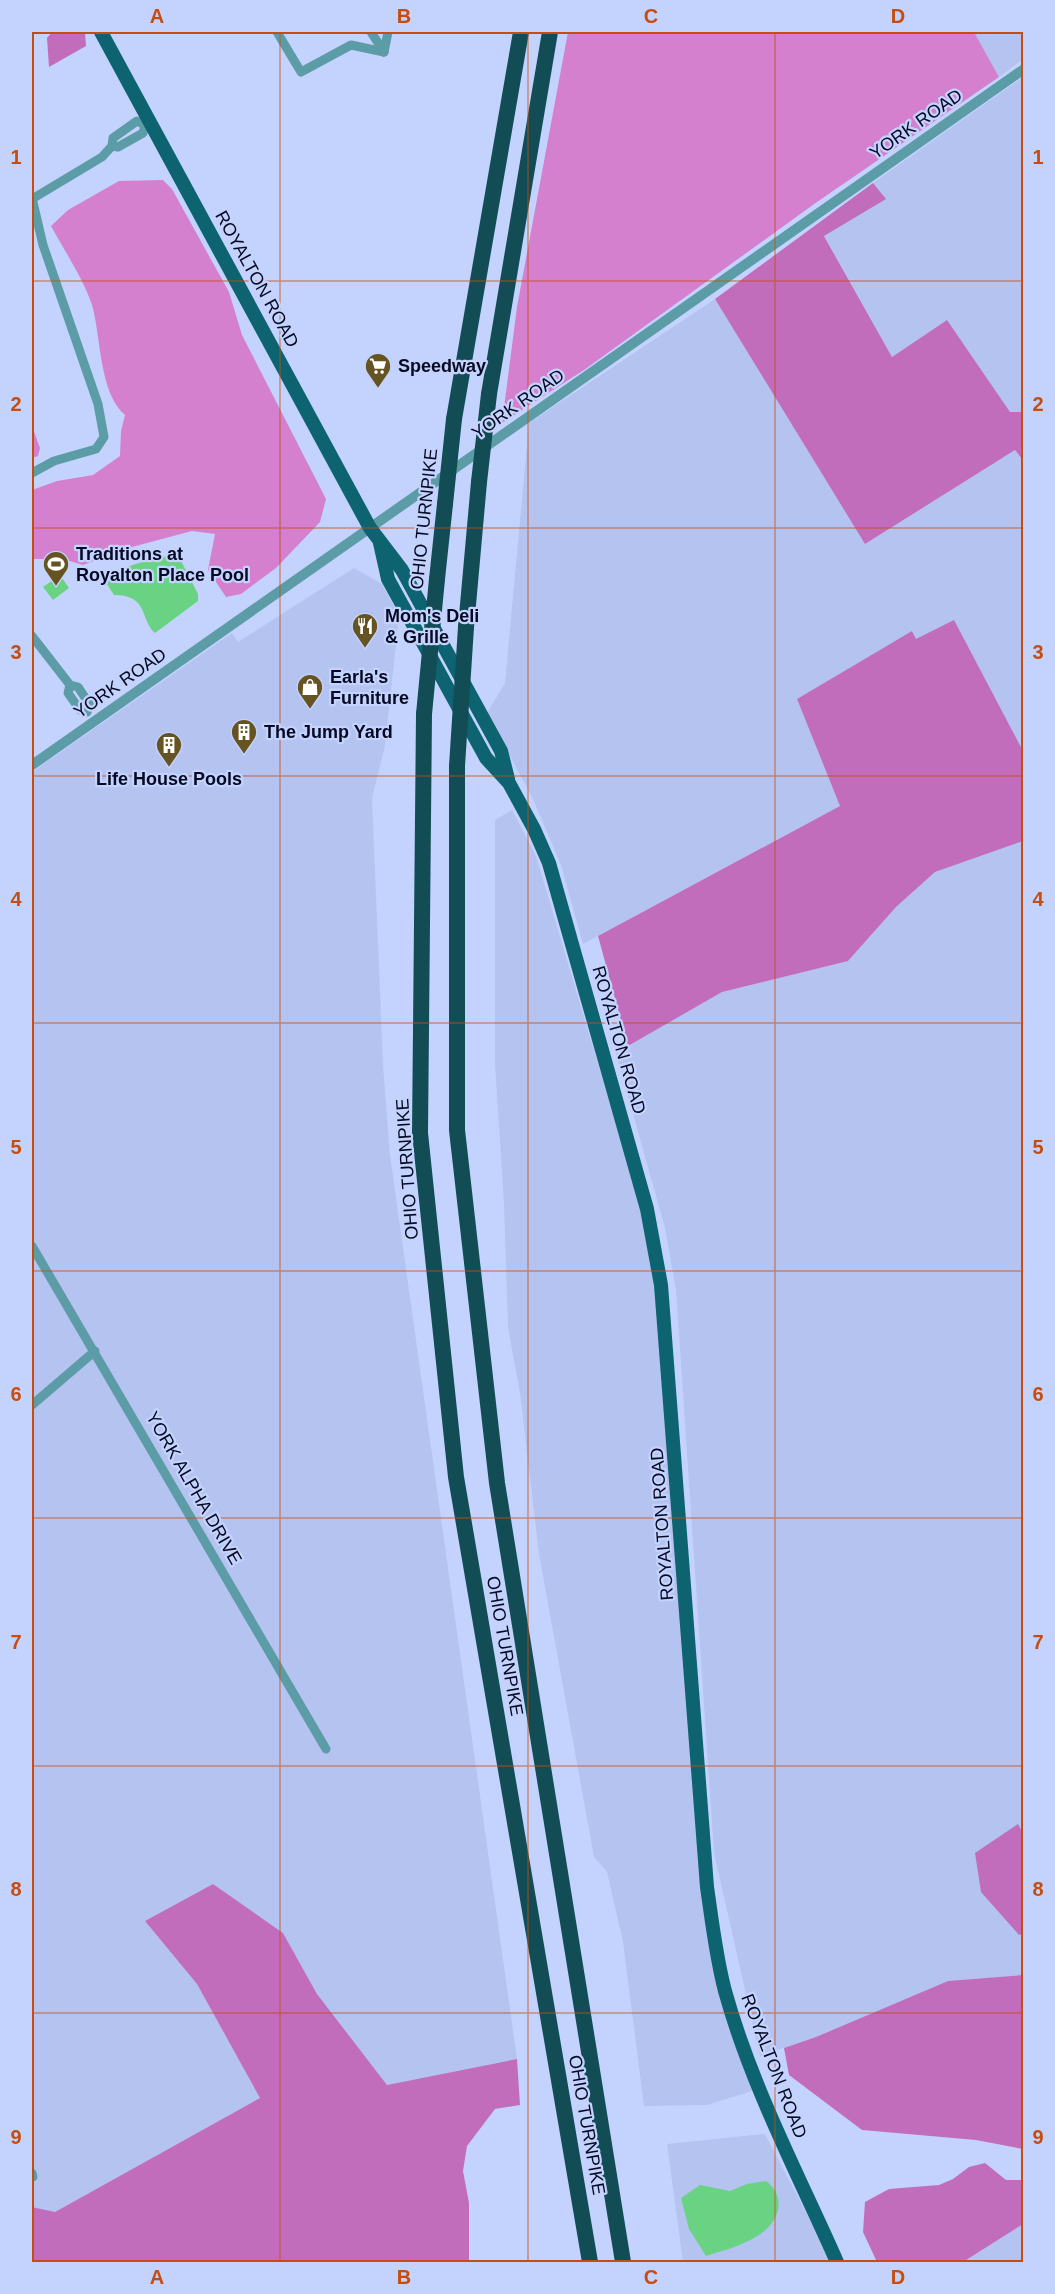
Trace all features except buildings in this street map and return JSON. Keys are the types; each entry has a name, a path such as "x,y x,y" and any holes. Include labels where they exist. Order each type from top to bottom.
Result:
{"highway":[{"name":"OHIO TURNPIKE","path":"521,32 454,419 424,714 420,1133 455,1465 590,2262"},
{"name":"OHIO TURNPIKE","path":"550,32 489,394 478,482 457,766 458,1130 497,1484 623,2262"}],"main road":[{"name":"ROYALTON ROAD","path":"102,32 148,123 370,528 402,570 490,730 501,751 509,783 549,863 647,1209 661,1285 707,1887 725,1990 743,2046 837,2262"}],"street":[{"path":"277,32 301,72 351,45 384,52"},
{"path":"371,32 384,52"},
{"path":"384,52 388,32"},
{"name":"YORK ROAD","path":"32,765 90,717 370,528 1023,69"},
{"path":"32,473 54,461 96,449 104,437 98,404 44,245 32,198 102,157 112,146 118,147 143,133 148,123"},
{"path":"32,636 70,685 68,693 80,710 90,717"},
{"name":"YORK ALPHA DRIVE","path":"32,1246 326,1749"},
{"path":"32,1405 95,1351"}],"shaded area":[{"path":"52,32 85,32 86,46 49,67 47,38"},
{"path":"568,32 974,32 999,77 817,202 584,370 502,423 517,307"},
{"path":"974,32 1023,32 1023,59 999,77"},
{"path":"1023,77 1023,412 1010,413 947,320 892,357 824,235 885,199 873,183"},
{"path":"163,180 172,189 229,292 242,335 326,499 320,522 276,568 241,594 226,597 208,570 215,534 192,531 132,547 83,565 63,559 32,559 32,490 57,481 93,475 120,456 121,431 125,415 116,405 110,393 102,363 92,305 79,275 51,226 68,210 119,181"},
{"path":"873,183 886,199 824,236 892,357 947,320 1010,412 1023,412 1024,462 1015,450 865,544 715,299"},
{"path":"715,299 865,544 1015,450 1023,462 1023,751 954,621 916,640 912,631 797,699 840,806 583,944 561,865 533,799 487,713 505,683 529,423"},
{"path":"32,426 40,448 38,456 32,458"},
{"path":"158,557 179,557 198,594 198,601 155,633 138,604 125,596 114,595 101,575"},
{"path":"354,568 382,584 399,616 385,746 372,798 383,1065 390,1155 517,2059 387,2085 317,1994 283,1933 213,1884 145,1921 197,1984 260,2098 55,2212 32,2207 32,772 232,633 238,642"},
{"name":"Traditions at Royalton Place Pool","path":"60,575 69,588 53,600 43,587"},
{"path":"954,620 1023,751 1023,841 935,872 896,907 848,961 722,992 628,1046 598,936 840,806 797,699 912,631 916,639"},
{"path":"512,810 536,856 641,1208 654,1265 698,1858 719,1980 755,2090 707,2105 644,2106 623,1942 607,1872 594,1857 539,1554 520,1393 508,1328 504,1203 495,1064 495,820"},
{"path":"1023,841 1023,1975 948,1981 816,2037 760,2056 714,1853 676,1290 665,1228 616,1053 722,992 848,961 896,907 935,872"},
{"path":"1018,1824 1024,1835 1024,1933 1019,1935 981,1892 975,1853"},
{"path":"213,1884 283,1933 317,1994 387,2085 517,2059 520,2105 495,2109 467,2146 463,2171 469,2203 469,2262 32,2262 32,2207 55,2212 260,2098 197,1984 145,1921"},
{"path":"1023,1975 1023,2149 976,2140 862,2130 789,2075 784,2048 816,2037 948,1981"},
{"path":"765,2134 832,2262 683,2262 667,2144"},
{"path":"985,2163 1006,2180 1023,2180 1023,2224 963,2262 877,2262 863,2232 865,2202 889,2189 939,2185 953,2179 969,2167"},
{"path":"766,2181 775,2190 778,2201 778,2210 774,2220 759,2235 749,2241 706,2256 689,2229 681,2198 700,2185 730,2191 747,2184"},
{"path":"1023,2224 1023,2262 963,2262"}],"place":[{"name":"Speedway","path":"378,389"},
{"name":"Traditions at Royalton Place Pool","path":"56,587"},
{"name":"Mom's Deli & Grille","path":"365,649"},
{"name":"Earla's Furniture","path":"310,710"},
{"name":"The Jump Yard","path":"244,755"},
{"name":"Life House Pools","path":"169,768"}]}
